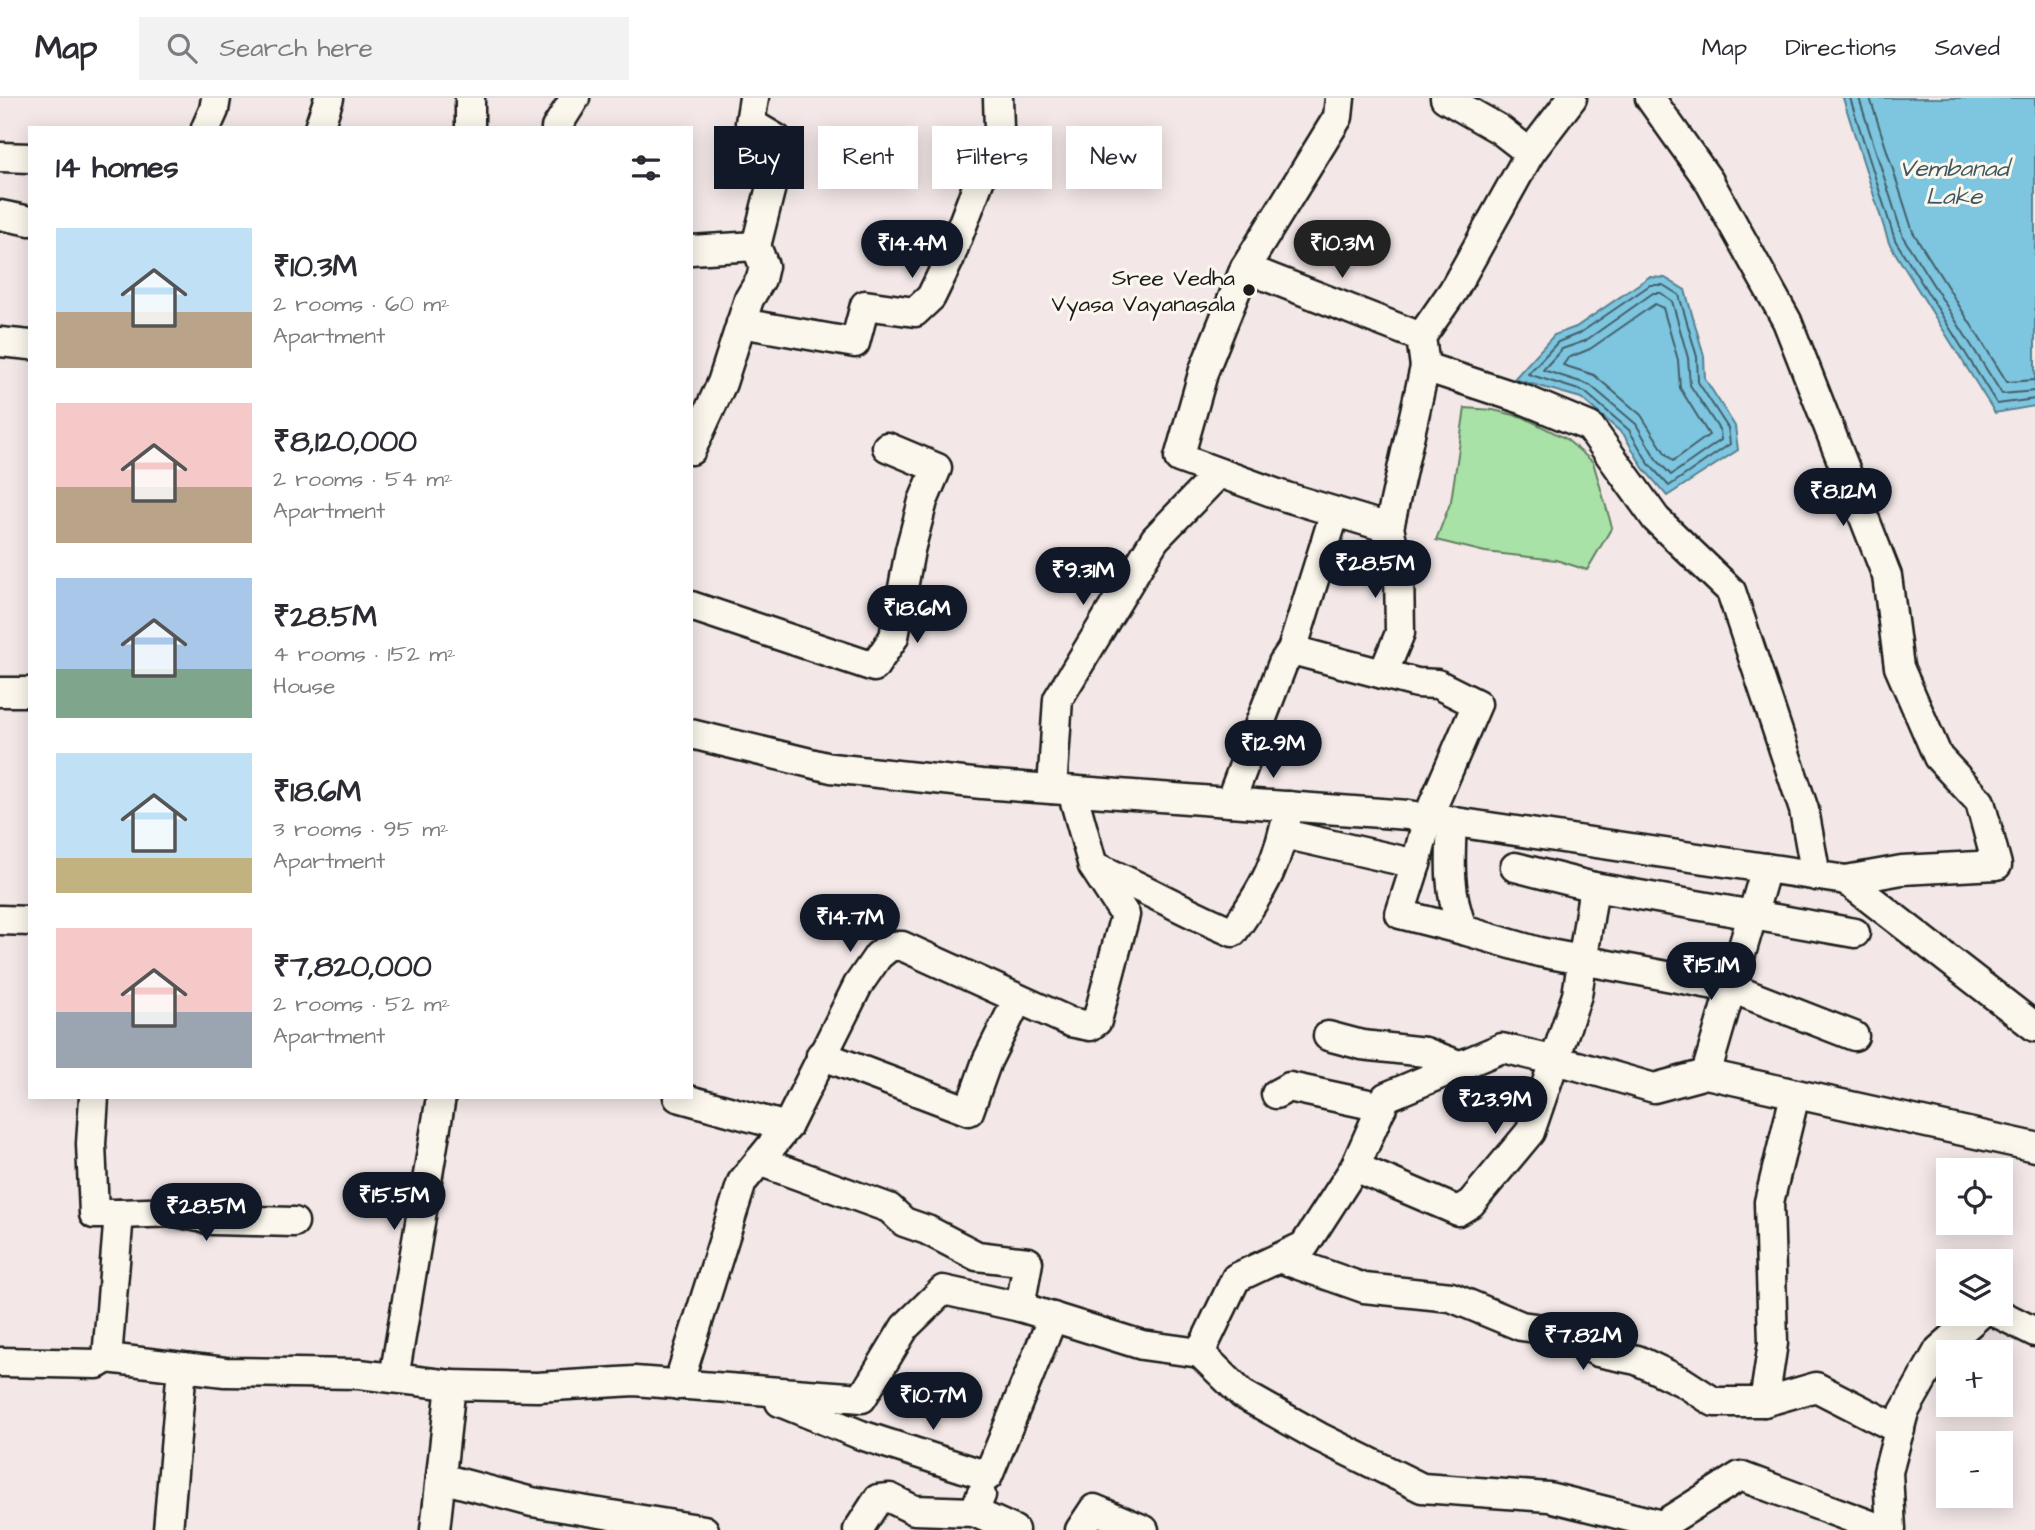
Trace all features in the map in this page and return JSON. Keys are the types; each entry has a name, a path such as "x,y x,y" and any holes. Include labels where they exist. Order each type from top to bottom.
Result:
{"street":[{"path":"207,126 216,98"},
{"path":"320,126 329,98"},
{"path":"470,98 470,126"},
{"path":"557,126 575,98"},
{"path":"693,446 722,383 749,299 761,279 764,266 756,246 778,159 776,139 750,122 754,98"},
{"path":"741,323 855,343 865,305 915,312 931,297 949,260 999,129 998,98"},
{"path":"1340,98 1338,117 1245,268 1204,370 1178,458 1389,528"},
{"path":"1445,98 1499,129 1530,153"},
{"path":"1383,674 1400,633 1399,570 1389,528 1425,367 1421,337 1453,291 1530,153 1572,98"},
{"path":"693,734 831,768 1062,790 1440,819 1846,880 1902,870 1997,865 1980,802 1938,757 1899,667 1886,576 1787,321 1709,181 1650,98"},
{"path":"0,157 28,158"},
{"path":"0,215 28,221"},
{"path":"693,250 756,246"},
{"path":"1245,268 1421,337"},
{"path":"0,342 28,345"},
{"path":"1425,367 1525,400 1590,427 1656,519 1731,592 1804,810 1816,876"},
{"path":"693,607 874,667 894,637 910,550 923,501 937,468 887,447"},
{"path":"678,1385 742,1182 787,1127 858,985 878,956 890,946 902,946 1070,1022 1090,1026 1097,1021 1125,915 1093,866 1062,790 1058,699 1155,540 1219,473"},
{"path":"1230,802 1283,663 1292,650 1335,512"},
{"path":"1292,650 1417,683 1437,684 1477,704 1440,819 1416,864 1400,914 1539,952 1731,988 1854,1036"},
{"path":"0,692 28,692"},
{"path":"1093,866 1151,890 1188,913 1233,932 1265,887 1284,834 1289,806"},
{"path":"1440,819 1454,907 1463,930"},
{"path":"1284,834 1416,864"},
{"path":"1515,867 1594,887 1855,933"},
{"path":"1706,1074 1766,868"},
{"path":"1846,880 2035,1027"},
{"path":"1355,1167 1458,1211 1471,1203 1530,1132 1577,995 1594,887"},
{"path":"0,920 28,921"},
{"path":"821,1055 969,1111 988,1061 1018,999"},
{"path":"1328,1036 1362,1045 1425,1052 1461,1066"},
{"path":"1200,1353 1236,1278 1304,1246 1355,1167 1386,1097 1502,1048 1654,1088 1706,1074 2035,1147"},
{"path":"1276,1094 1289,1087 1382,1107"},
{"path":"1763,1402 1773,1343 1769,1202 1795,1095"},
{"path":"94,1099 91,1144 94,1214 177,1212 212,1220 294,1222"},
{"path":"394,1378 442,1099"},
{"path":"685,1099 787,1127"},
{"path":"759,1161 889,1208 904,1222 927,1230 977,1256 1028,1262 1020,1307"},
{"path":"107,1358 119,1214"},
{"path":"1279,1258 1364,1288 1451,1297 1521,1326 1557,1331 1598,1352 1648,1365 1683,1381 1714,1402 1763,1402 1816,1387 1900,1430"},
{"path":"0,1362 97,1364 107,1358 225,1372 359,1374 452,1385 537,1387 634,1381 862,1398 905,1327 943,1290 1020,1307 1142,1345 1200,1353 1242,1394 1319,1437 1422,1488 1549,1497 1641,1525 1662,1525 1740,1476 1884,1530"},
{"path":"974,1512 1053,1317"},
{"path":"2013,1321 2035,1332"},
{"path":"1891,1530 1888,1472 1904,1412 1939,1350 1966,1326"},
{"path":"167,1530 182,1367"},
{"path":"435,1530 452,1385"},
{"path":"744,1391 805,1410 861,1435 988,1476"},
{"path":"441,1478 532,1502 650,1526 704,1530"},
{"path":"858,1530 878,1499 890,1498 914,1510 974,1512 1014,1530"},
{"path":"1080,1530 1094,1509 1144,1530"}],"green space":[{"path":"1465,408 1493,410 1523,417 1565,438 1593,462 1612,527 1587,570 1556,560 1485,552 1436,540 1451,501"}],"water":[{"name":"Vembanad Lake","path":"1843,98 2035,98 2035,406 1995,413 1889,243"},
{"path":"1649,277 1665,278 1685,290 1704,356 1705,379 1735,426 1738,450 1667,496 1643,468 1624,435 1581,398 1514,379 1554,335 1576,327"}],"place":[{"name":"Sree Vedha Vyasa Vayanasala","path":"1249,290"}]}
